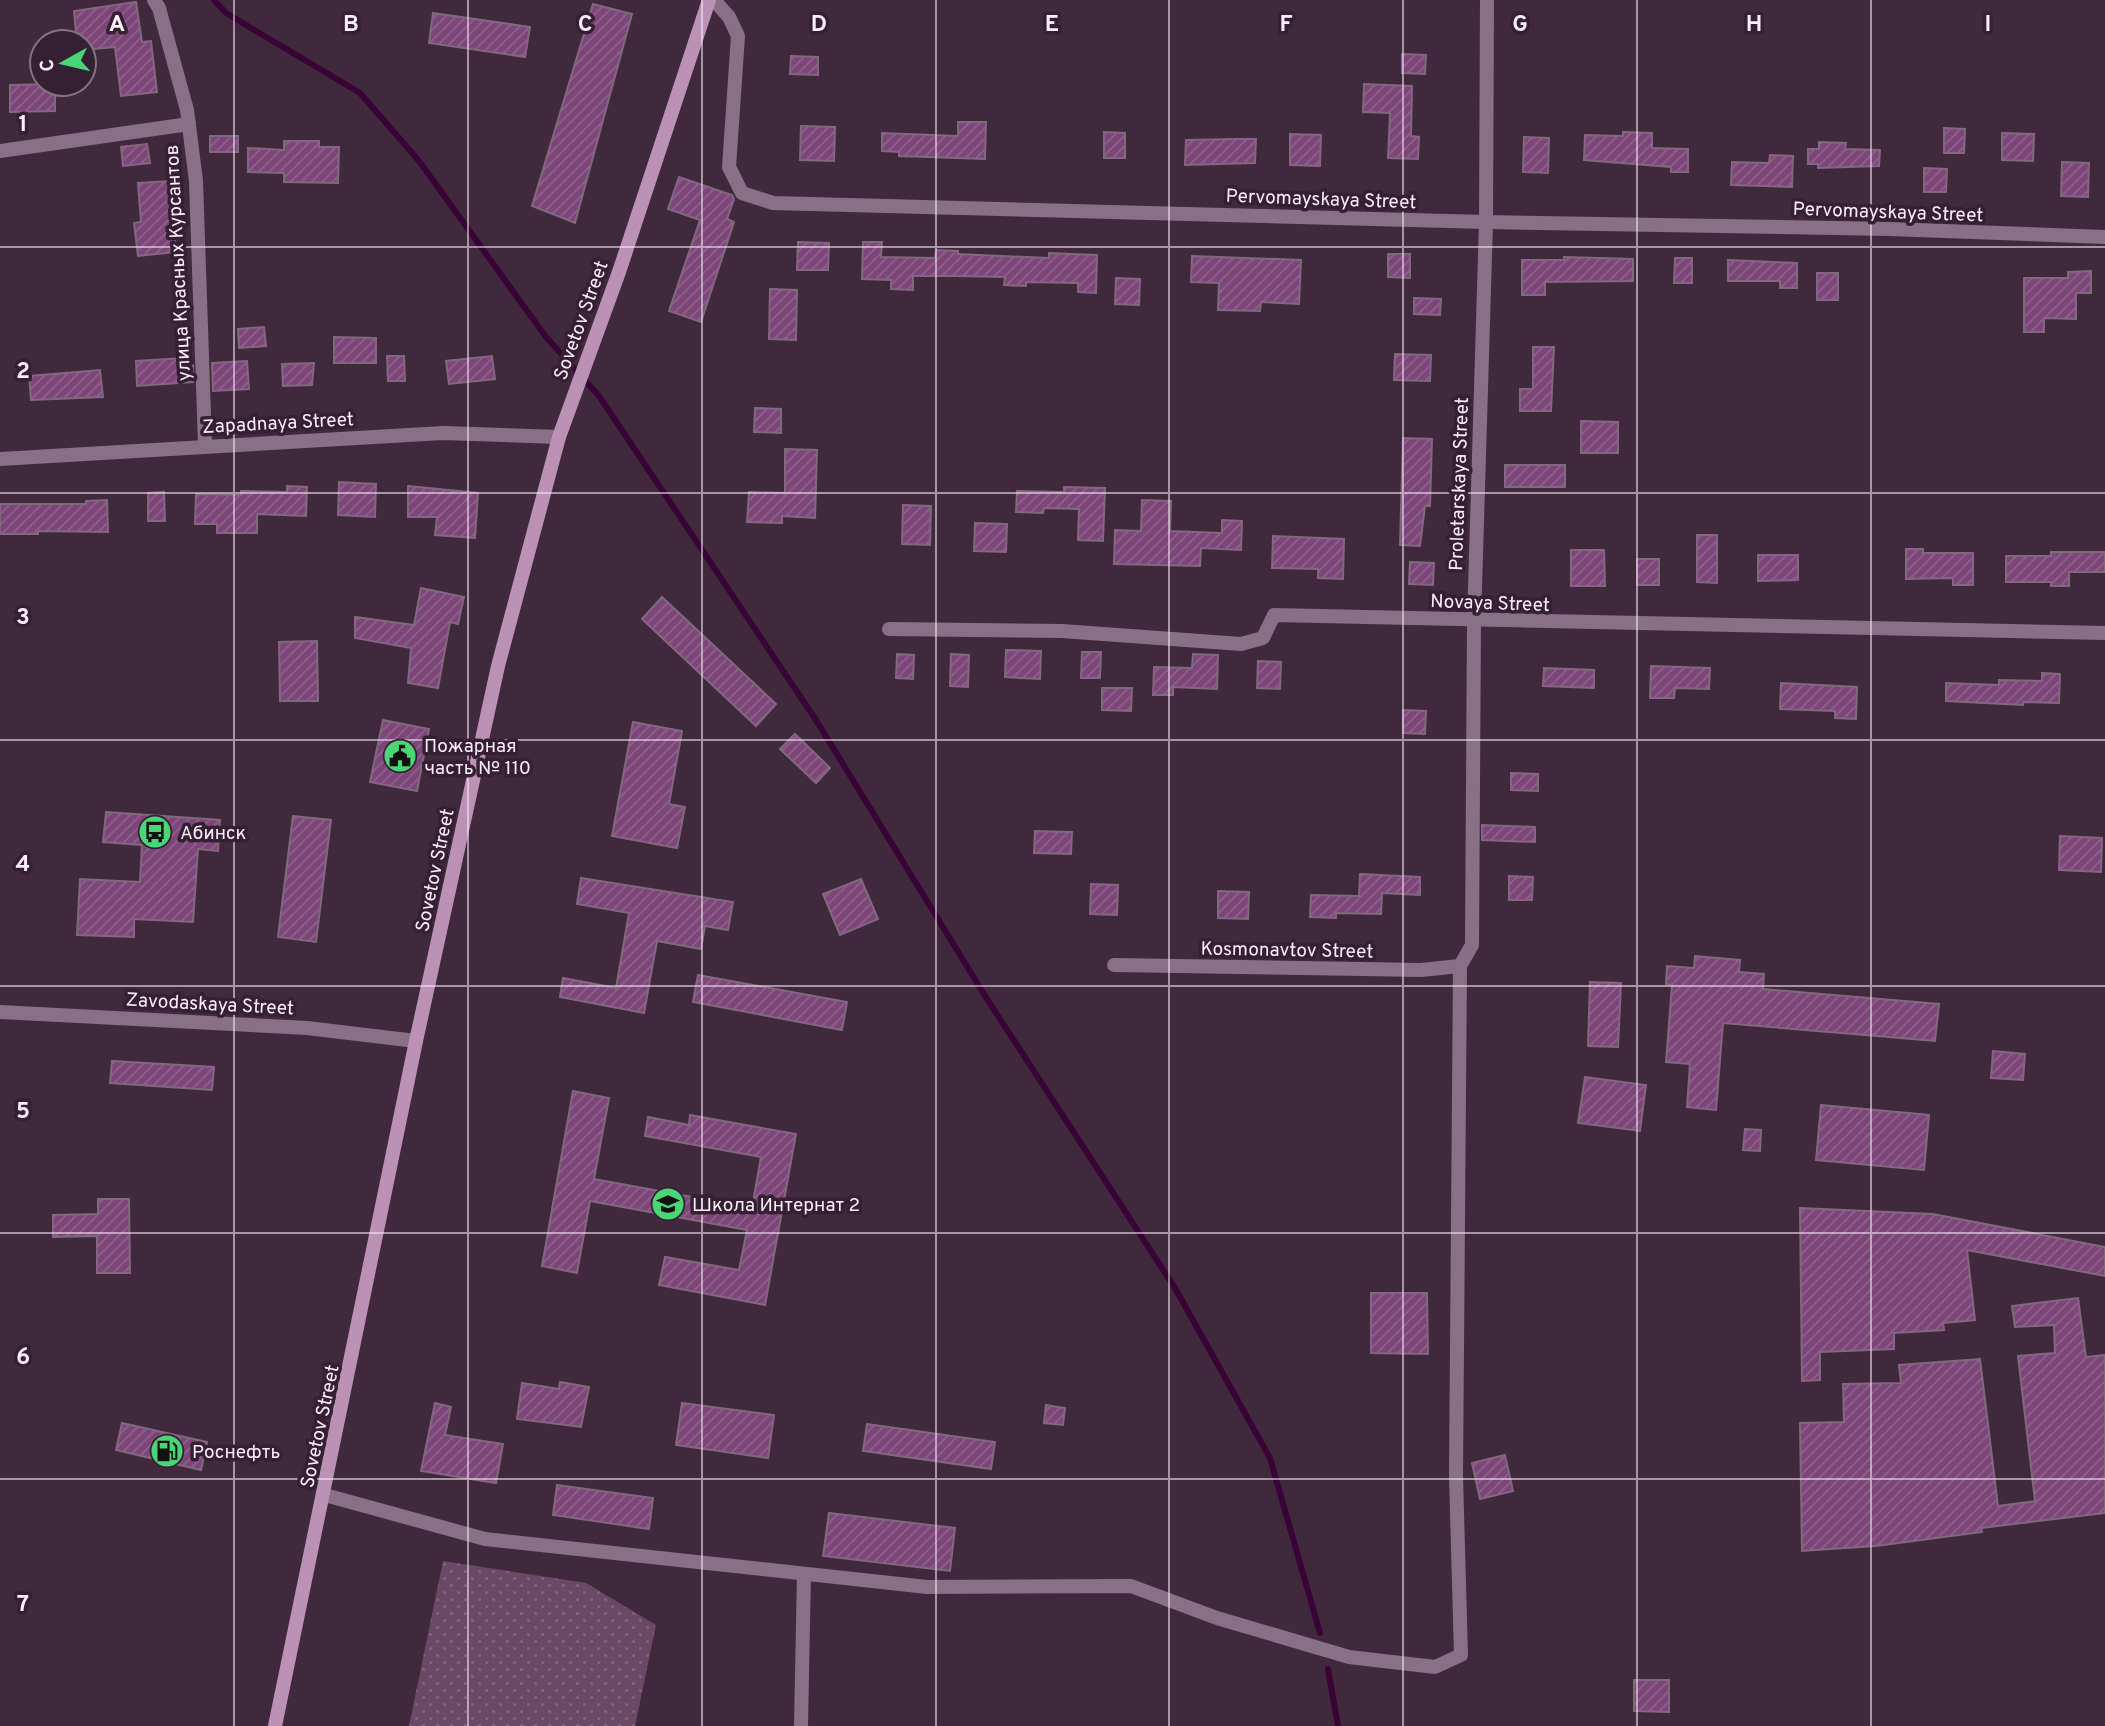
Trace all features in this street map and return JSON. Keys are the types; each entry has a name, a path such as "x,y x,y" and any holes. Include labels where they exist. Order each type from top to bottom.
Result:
{"main road":[{"name":"Sovetov Street","path":"275,1726 325,1495 416,1041 498,666 559,437 712,0"}],"street":[{"name":"улица Красных Курсантов","path":"154,0 159,8 189,124 196,181 205,444"},
{"name":"Pervomayskaya Street","path":"712,0 729,17 738,36 729,167 742,192 754,199 773,203 1020,207 1486,222 1889,229 2105,237"},
{"name":"Proletarskaya Street","path":"1460,966 1472,945 1474,622 1486,222 1487,0"},
{"path":"0,150 189,124"},
{"name":"Zapadnaya Street","path":"0,459 205,444 443,433 559,437"},
{"name":"Novaya Street","path":"889,628 1062,631 1241,644 1264,638 1274,615 1308,614 1474,622 2105,633"},
{"name":"Kosmonavtov Street","path":"1114,965 1421,970 1460,966"},
{"path":"325,1495 485,1539 927,1587 1131,1586 1217,1618 1349,1657 1434,1667 1461,1655 1457,1476 1460,966"},
{"name":"Zavodaskaya Street","path":"0,1012 307,1028 416,1041"},
{"path":"801,1726 804,1574"}],"shaded area":[{"path":"443,1561 586,1583 656,1625 635,1726 409,1726"}],"building":[{"path":"136,2 142,42 151,41 157,92 121,96 115,47 98,49 98,28 76,28 74,11"},
{"path":"593,4 632,14 575,223 532,206"},
{"path":"433,13 530,27 525,57 429,43"},
{"path":"1402,54 1426,55 1425,74 1402,73"},
{"path":"791,56 818,57 818,75 790,74"},
{"path":"1364,84 1412,86 1411,136 1419,137 1418,159 1388,158 1390,113 1363,112"},
{"path":"10,85 28,85 28,98 55,98 55,111 10,112"},
{"path":"958,122 986,122 985,159 899,156 899,152 882,151 882,133 958,136"},
{"path":"801,126 835,127 834,161 800,160"},
{"path":"1944,128 1965,129 1964,153 1944,153"},
{"path":"1104,132 1125,133 1125,158 1104,158"},
{"path":"1623,132 1652,133 1652,148 1688,149 1688,172 1671,172 1671,167 1584,160 1585,135 1623,136"},
{"path":"2002,133 2034,134 2033,161 2002,160"},
{"path":"1290,134 1321,135 1320,166 1290,165"},
{"path":"210,136 238,136 238,152 210,152"},
{"path":"1524,137 1549,138 1548,173 1523,172"},
{"path":"1256,139 1255,163 1185,165 1186,140"},
{"path":"284,141 319,141 319,147 339,147 338,183 284,182 284,173 248,172 248,148 284,150"},
{"path":"1819,142 1846,143 1845,149 1880,150 1879,166 1818,168 1818,164 1808,164 1808,149 1819,149"},
{"path":"147,144 150,163 123,166 121,147"},
{"path":"1770,155 1793,156 1792,187 1731,185 1732,162 1769,163"},
{"path":"2062,162 2089,163 2088,197 2061,196"},
{"path":"1924,168 1947,169 1946,192 1924,192"},
{"path":"679,177 732,195 734,199 727,219 734,222 701,322 669,311 700,220 668,209"},
{"path":"170,181 176,252 138,256 134,223 141,222 138,183"},
{"path":"798,242 829,243 828,270 797,270"},
{"path":"863,242 882,242 881,257 935,258 936,250 958,251 958,254 1049,258 1049,253 1097,255 1096,293 1078,292 1078,283 1026,282 1026,286 1004,285 1005,277 957,276 913,276 913,290 891,289 891,280 862,279"},
{"path":"1388,254 1410,254 1410,278 1388,277"},
{"path":"1192,256 1301,260 1299,304 1261,302 1260,311 1218,310 1219,283 1191,282"},
{"path":"1564,257 1633,259 1633,281 1545,282 1545,295 1522,295 1522,260 1564,260"},
{"path":"1675,258 1692,258 1692,283 1674,283"},
{"path":"1728,260 1797,263 1797,288 1780,288 1780,281 1728,281"},
{"path":"2091,271 2091,293 2076,293 2076,319 2044,318 2044,332 2024,332 2024,278 2068,278 2068,272"},
{"path":"1817,273 1838,273 1838,300 1817,300"},
{"path":"1116,278 1140,279 1139,305 1115,304"},
{"path":"770,289 797,290 796,340 769,339"},
{"path":"1414,298 1441,299 1440,315 1414,314"},
{"path":"264,327 266,346 239,348 238,329"},
{"path":"334,337 376,338 376,363 334,363"},
{"path":"1533,347 1554,347 1551,411 1520,411 1520,389 1533,389"},
{"path":"1395,354 1431,355 1430,381 1394,380"},
{"path":"387,356 404,356 405,381 388,381"},
{"path":"492,356 495,379 449,384 446,361"},
{"path":"184,358 184,365 193,365 193,382 137,386 136,361"},
{"path":"247,361 249,389 213,391 212,363"},
{"path":"314,363 312,385 283,386 282,364"},
{"path":"100,370 103,397 31,400 29,376"},
{"path":"755,408 781,409 781,433 754,432"},
{"path":"1581,421 1618,422 1618,453 1581,453"},
{"path":"1403,438 1432,439 1430,506 1425,506 1420,546 1400,545"},
{"path":"785,449 817,450 815,518 782,516 782,523 747,522 749,492 785,493"},
{"path":"1505,465 1565,465 1565,487 1505,487"},
{"path":"339,482 376,484 375,517 338,515"},
{"path":"287,486 307,487 306,516 257,514 257,533 217,533 217,524 195,524 196,494 287,492"},
{"path":"408,486 478,493 475,538 435,535 437,517 408,517"},
{"path":"1064,487 1105,488 1103,541 1078,540 1079,509 1044,508 1043,513 1016,512 1017,491 1064,492"},
{"path":"164,492 165,521 148,521 148,493"},
{"path":"107,500 108,532 38,531 38,534 0,534 0,504 86,504 86,501"},
{"path":"1142,500 1171,501 1170,531 1222,533 1222,520 1242,521 1241,550 1201,548 1200,566 1114,564 1115,530 1141,531"},
{"path":"903,505 931,506 930,545 902,544"},
{"path":"975,523 1007,524 1006,552 974,551"},
{"path":"1697,535 1717,535 1717,583 1697,582"},
{"path":"1273,536 1344,539 1343,579 1318,578 1318,569 1272,568"},
{"path":"1906,549 1923,549 1923,553 1973,553 1973,585 1953,585 1953,578 1906,579"},
{"path":"1571,550 1604,550 1605,586 1571,586"},
{"path":"2051,552 2105,552 2105,572 2069,572 2069,586 2051,586 2051,582 2006,582 2006,556 2051,556"},
{"path":"1758,555 1798,555 1798,580 1758,581"},
{"path":"1637,559 1659,559 1659,585 1637,585"},
{"path":"1410,562 1434,563 1433,585 1409,584"},
{"path":"421,588 464,597 458,624 450,622 438,688 408,683 411,648 355,638 355,617 414,625"},
{"path":"662,597 776,704 756,726 642,619"},
{"path":"317,641 318,701 280,701 279,642"},
{"path":"1006,650 1041,651 1040,679 1005,677"},
{"path":"1082,652 1101,652 1100,678 1081,678"},
{"path":"897,654 914,655 913,679 896,678"},
{"path":"951,654 969,655 968,687 950,686"},
{"path":"1193,654 1218,655 1217,689 1173,687 1173,695 1153,695 1154,667 1192,668"},
{"path":"1258,661 1281,662 1280,689 1257,688"},
{"path":"1651,666 1710,668 1709,689 1675,688 1674,698 1650,698"},
{"path":"1544,668 1594,670 1594,688 1543,686"},
{"path":"2042,673 2060,674 2059,703 2023,702 2023,705 1946,701 1946,683 1999,685 1999,680 2042,681"},
{"path":"1781,683 1857,687 1856,719 1835,718 1835,711 1780,709"},
{"path":"1102,688 1132,688 1131,711 1102,710"},
{"path":"1403,710 1426,711 1425,734 1403,733"},
{"name":"Пожарная часть № 110","path":"383,720 429,729 417,791 370,782"},
{"path":"633,722 682,731 669,804 685,807 677,848 612,836"},
{"path":"795,734 830,768 816,783 780,749"},
{"path":"1511,773 1538,774 1538,791 1511,790"},
{"path":"106,812 220,820 218,851 198,849 193,922 134,919 134,937 77,935 80,879 140,882 142,845 103,842"},
{"path":"293,816 331,820 316,942 278,937"},
{"path":"1482,825 1535,827 1535,842 1482,840"},
{"path":"1035,831 1072,832 1071,854 1034,853"},
{"path":"2060,836 2102,838 2101,872 2059,870"},
{"path":"1360,874 1420,877 1420,895 1382,893 1381,914 1336,913 1336,918 1310,917 1311,895 1359,896"},
{"path":"1509,876 1533,877 1532,900 1509,900"},
{"path":"581,878 733,902 728,930 705,926 701,949 657,941 644,1013 560,997 563,978 616,988 629,913 577,904"},
{"path":"861,879 878,919 840,935 823,894"},
{"path":"1091,884 1118,885 1117,915 1090,914"},
{"path":"1218,891 1249,892 1248,919 1218,918"},
{"path":"1695,956 1740,960 1739,972 1764,974 1763,989 1939,1004 1935,1041 1723,1023 1716,1110 1687,1107 1690,1064 1666,1062 1672,985 1666,984 1667,966 1694,968"},
{"path":"698,975 847,1002 842,1030 693,1002"},
{"path":"1590,982 1621,983 1618,1047 1588,1046"},
{"path":"1993,1051 2025,1054 2023,1080 1991,1078"},
{"path":"112,1061 214,1067 212,1090 110,1083"},
{"path":"1585,1077 1646,1085 1640,1131 1578,1123"},
{"path":"573,1091 609,1098 594,1179 752,1208 761,1157 645,1136 648,1117 689,1125 690,1115 796,1134 765,1305 659,1285 665,1257 739,1270 747,1230 590,1201 577,1273 542,1266"},
{"path":"1821,1105 1929,1115 1924,1170 1816,1160"},
{"path":"1745,1129 1761,1130 1760,1151 1743,1150"},
{"path":"98,1199 129,1199 130,1273 97,1273 97,1236 53,1237 53,1215 98,1214"},
{"path":"1800,1208 1933,1214 2105,1247 2105,1276 1967,1250 1975,1320 1943,1323 1944,1330 1894,1333 1894,1349 1820,1352 1820,1380 1802,1381"},
{"path":"1371,1293 1427,1293 1428,1354 1371,1353"},
{"path":"2078,1298 2086,1357 2105,1355 2105,1513 1981,1528 1982,1532 1876,1546 1802,1551 1800,1423 1844,1422 1843,1384 1901,1383 1899,1365 1980,1359 1998,1506 2035,1501 2018,1356 2055,1353 2054,1325 2015,1327 2012,1306"},
{"path":"560,1382 589,1387 581,1427 517,1419 522,1383 559,1389"},
{"path":"435,1403 451,1407 445,1435 503,1444 496,1483 421,1471"},
{"path":"682,1403 774,1415 768,1458 676,1445"},
{"path":"1046,1405 1065,1408 1063,1425 1044,1423"},
{"path":"122,1423 207,1442 201,1470 116,1450"},
{"path":"867,1424 995,1442 991,1469 863,1451"},
{"path":"1505,1455 1513,1491 1480,1499 1472,1463"},
{"path":"557,1485 653,1498 649,1529 553,1515"},
{"path":"829,1513 955,1528 950,1571 823,1556"},
{"path":"1634,1680 1669,1680 1669,1712 1634,1711"}],"waterway":[{"path":"214,0 226,13 360,93 419,161 546,337 599,396 816,720 987,999 1175,1288 1270,1458 1320,1633"},
{"path":"1328,1669 1338,1726"}],"place":[{"name":"Пожарная часть № 110","path":"400,756"},
{"name":"Абинск","path":"155,832"},
{"name":"Школа Интернат 2","path":"668,1204"},
{"name":"Роснефть","path":"167,1451"}]}
